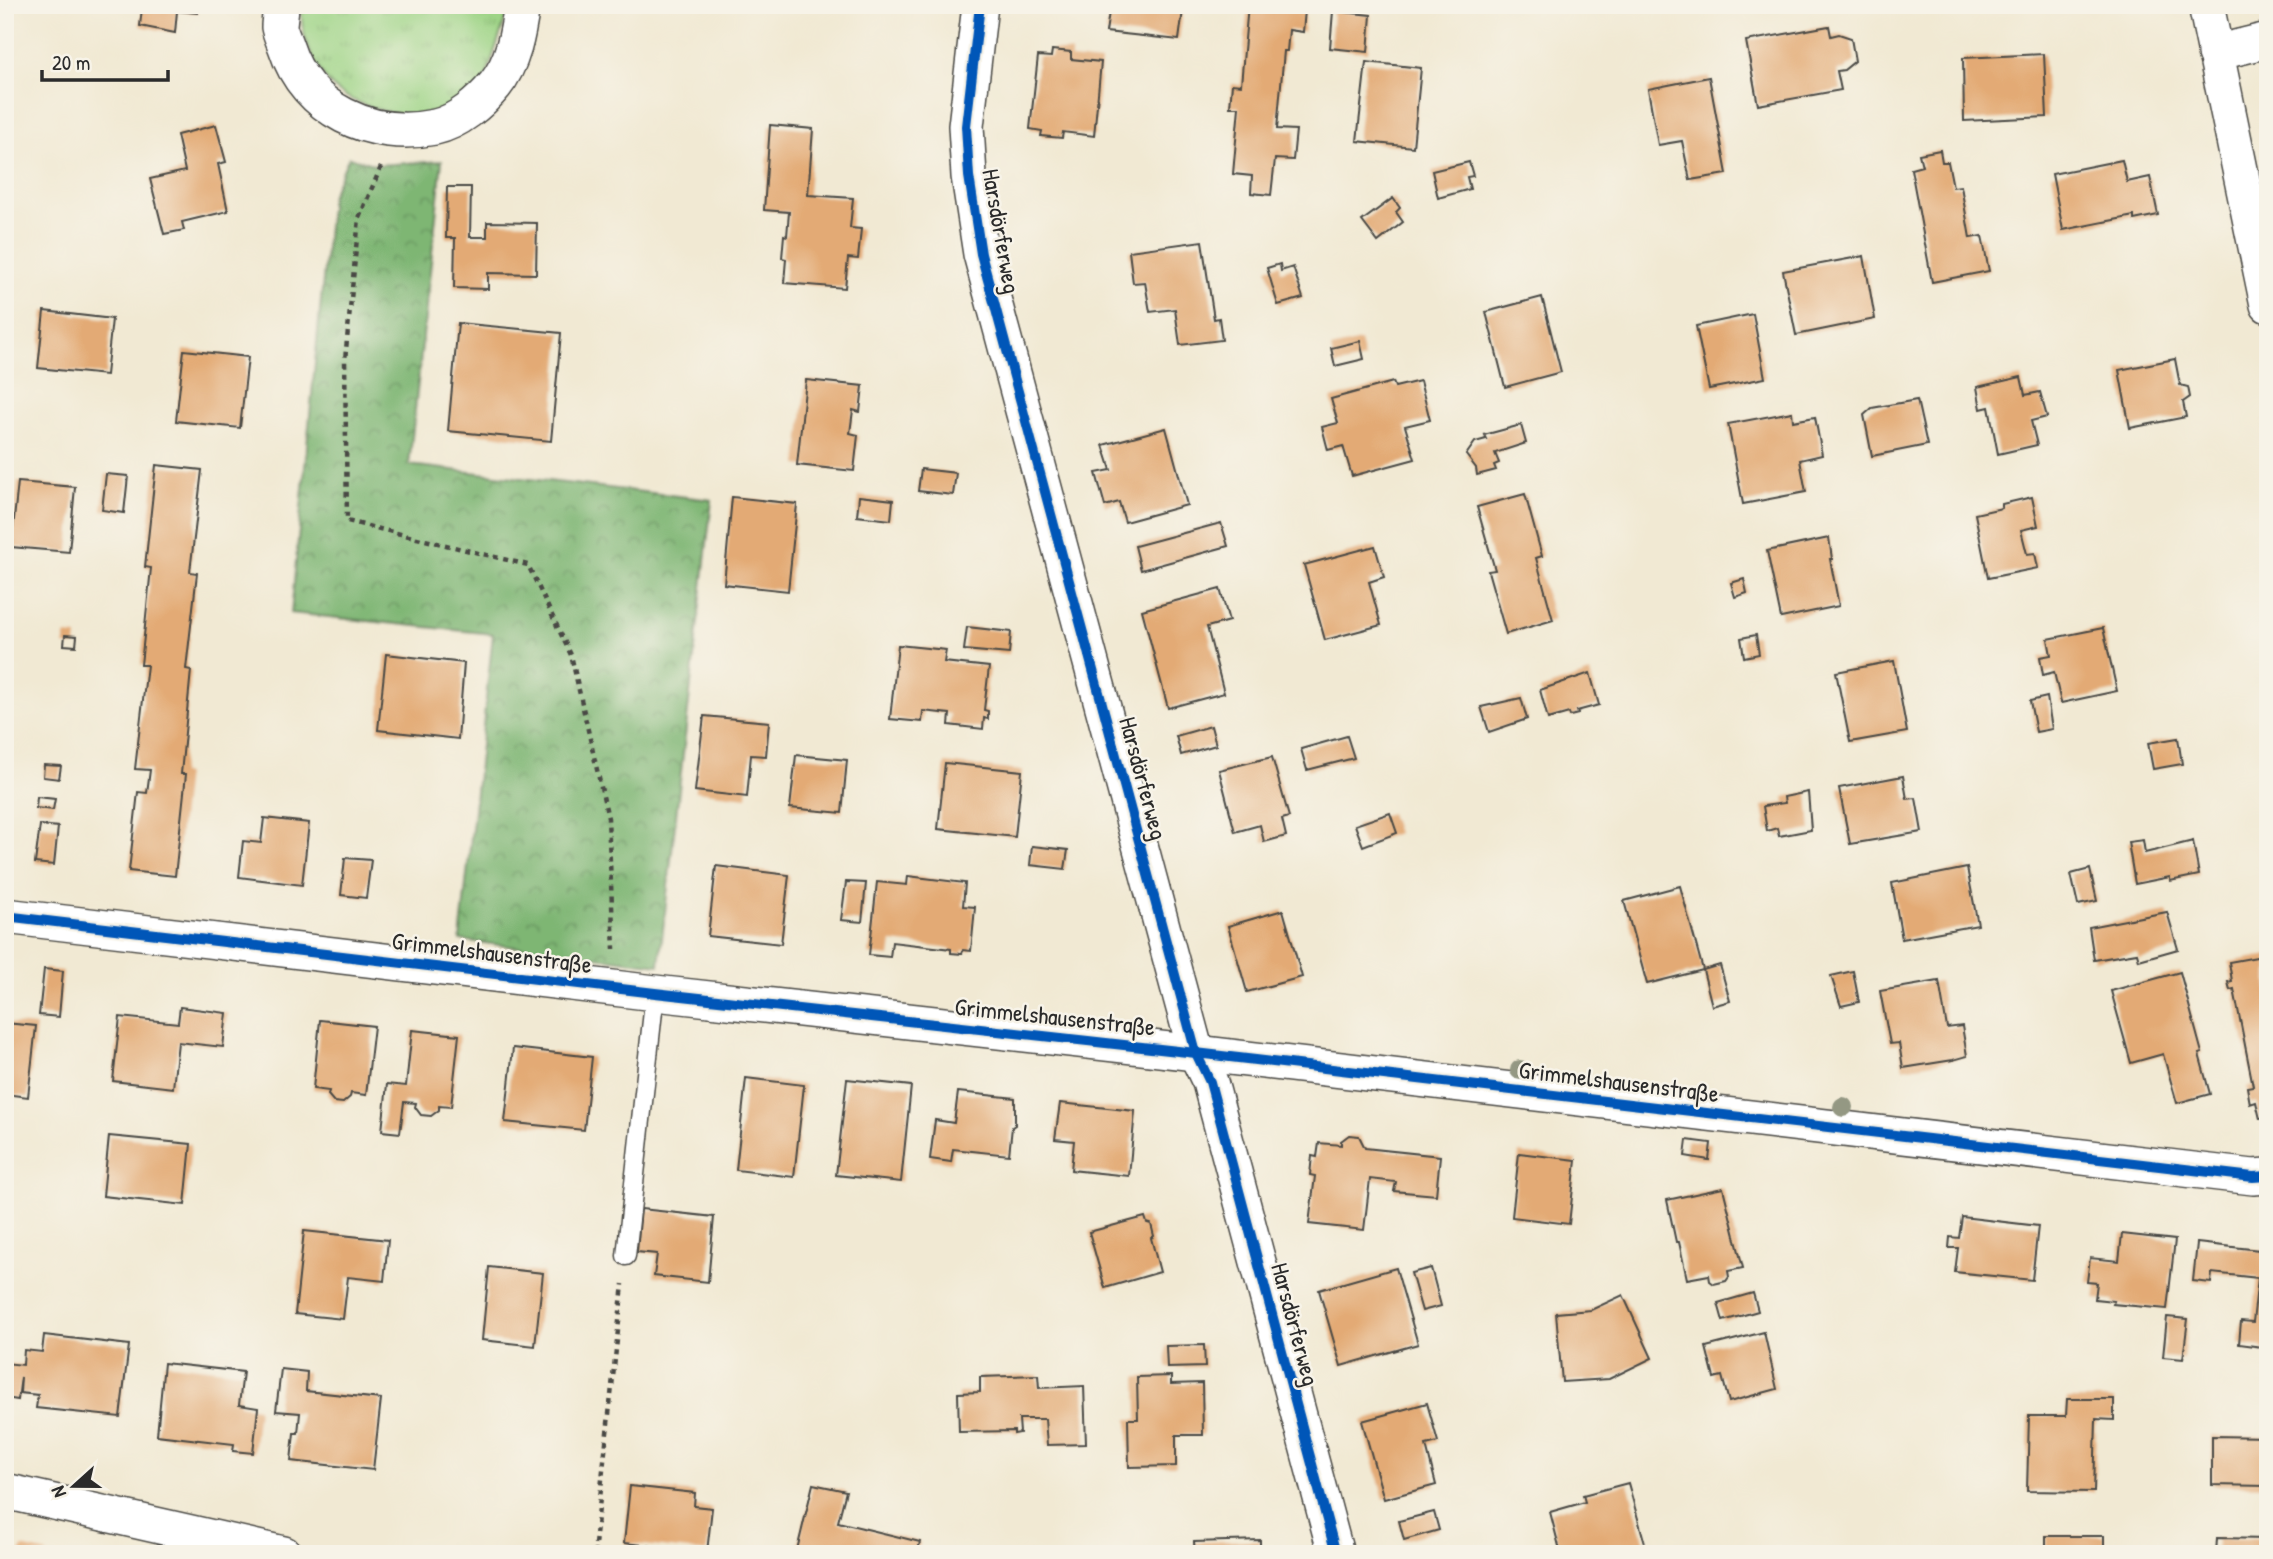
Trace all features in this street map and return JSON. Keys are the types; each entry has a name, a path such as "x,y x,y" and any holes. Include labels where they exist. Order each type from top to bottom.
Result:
{"street":[{"path":"281,5 279,27 291,63 316,98 356,123 396,131 437,127 471,110 497,83 516,43 522,5"},
{"name":"Harsdörferweg","path":"980,5 966,126 969,176 981,254 1196,1053 1210,1082 1336,1554"},
{"path":"2206,5 2268,305"},
{"path":"2215,53 2268,40"},
{"name":"Grimmelshausenstraße","path":"5,916 2253,1177 2268,1176"},
{"path":"5,1491 284,1554"}],"lane":[{"path":"626,1256 654,993"}],"path":[{"path":"396,131 359,218 345,360 347,521 528,565 570,655 608,817 615,943 611,987"},
{"path":"594,1554 626,1256"}],"green space":[{"path":"302,5 510,5 482,89 450,110 427,116 413,116 367,106 331,85 308,48"},
{"path":"349,157 376,165 442,161 409,465 712,500 659,965 460,940 493,634 291,613 331,196"}],"building":[{"path":"139,5 199,5 198,13 177,11 175,33 140,26 142,8 139,8"},
{"path":"1110,5 1190,5 1190,10 1183,10 1179,40 1106,32"},
{"path":"1248,5 1292,5 1291,9 1305,10 1303,32 1289,30 1287,51 1284,51 1277,129 1296,130 1293,160 1275,159 1271,195 1251,193 1252,176 1233,174 1239,107 1230,107 1232,84 1241,85"},
{"path":"1333,11 1371,15 1368,52 1330,48"},
{"path":"1829,26 1831,36 1839,34 1851,38 1855,61 1844,70 1837,71 1841,90 1758,105 1746,41"},
{"path":"1052,50 1071,52 1071,59 1101,62 1094,136 1063,132 1062,138 1041,136 1042,131 1030,129 1038,56 1051,57"},
{"path":"2044,54 2047,117 1964,121 1963,58"},
{"path":"1366,62 1421,68 1413,147 1357,141"},
{"path":"1709,77 1727,174 1690,180 1682,141 1658,145 1648,89"},
{"path":"216,125 226,162 218,164 228,211 182,222 184,230 164,234 150,179 185,171 177,135"},
{"path":"770,125 813,129 808,195 853,198 850,228 861,229 858,259 848,258 845,288 784,283 786,259 782,258 789,212 764,210"},
{"path":"1940,150 1942,162 1948,162 1953,187 1961,186 1970,238 1982,236 1989,271 1932,282 1911,169 1922,166 1919,154"},
{"path":"2122,160 2127,182 2150,177 2158,215 2134,220 2134,216 2063,230 2052,174"},
{"path":"1469,162 1473,176 1467,177 1470,189 1438,198 1432,171"},
{"path":"447,187 471,187 470,237 487,237 487,222 537,223 536,274 488,273 488,289 454,288 455,238 446,238"},
{"path":"1393,198 1400,208 1396,212 1403,222 1378,242 1362,221"},
{"path":"1202,241 1214,319 1219,318 1222,340 1180,345 1175,309 1150,312 1145,282 1133,283 1129,251"},
{"path":"1864,256 1875,319 1796,335 1783,271"},
{"path":"1280,264 1281,271 1293,267 1303,298 1278,305 1267,268"},
{"path":"1542,297 1561,372 1505,387 1486,312"},
{"path":"44,311 112,319 106,375 38,368"},
{"path":"1753,314 1765,378 1709,389 1696,326"},
{"path":"458,323 561,333 551,441 448,431"},
{"path":"1360,341 1364,359 1335,366 1331,348"},
{"path":"184,350 248,357 240,428 176,421"},
{"path":"2175,359 2180,385 2188,387 2190,397 2183,402 2186,417 2130,428 2119,370"},
{"path":"2021,377 2025,395 2040,392 2047,417 2031,421 2037,445 1998,454 1989,407 1981,409 1977,387"},
{"path":"806,380 863,386 860,412 853,410 850,433 858,435 854,471 797,465"},
{"path":"1420,381 1430,420 1405,426 1415,459 1352,476 1343,446 1328,450 1322,427 1338,423 1331,399 1393,382 1395,387"},
{"path":"1917,400 1927,445 1872,456 1864,415 1872,408"},
{"path":"1792,412 1793,421 1815,417 1822,455 1800,460 1806,492 1743,504 1728,424"},
{"path":"1521,425 1526,443 1495,453 1499,463 1494,465 1496,470 1477,475 1476,468 1466,455 1475,442 1486,439 1484,435"},
{"path":"1166,428 1187,505 1125,522 1119,502 1105,506 1096,473 1111,470 1103,445"},
{"path":"156,465 202,470 190,572 197,573 186,669 191,670 181,774 186,774 175,876 129,871 138,792 147,793 150,770 135,769 147,665 141,665 151,568 145,567"},
{"path":"921,469 956,473 953,495 918,491"},
{"path":"106,474 128,476 124,513 102,510"},
{"path":"18,482 75,487 69,552 11,547"},
{"path":"1525,494 1542,556 1536,558 1553,620 1506,634 1488,571 1495,570 1477,507"},
{"path":"859,496 893,500 891,520 857,516"},
{"path":"732,497 797,504 788,591 724,584"},
{"path":"2032,497 2038,526 2021,530 2027,554 2035,553 2038,568 1988,578 1975,514"},
{"path":"1221,523 1228,546 1141,570 1135,546"},
{"path":"1829,538 1839,606 1781,618 1767,551"},
{"path":"1375,546 1384,577 1369,582 1381,625 1325,640 1304,565"},
{"path":"1744,579 1747,593 1735,597 1731,583"},
{"path":"1220,589 1229,621 1207,627 1224,693 1168,708 1142,610"},
{"path":"967,627 1011,632 1009,654 964,650"},
{"path":"2103,628 2117,691 2061,703 2054,672 2043,675 2040,657 2051,655 2048,639"},
{"path":"65,635 77,636 76,646 64,645"},
{"path":"1756,635 1759,654 1744,657 1741,638"},
{"path":"898,645 946,650 944,662 989,667 984,710 988,711 988,719 984,718 983,729 949,725 950,714 923,711 922,722 890,719"},
{"path":"386,654 464,663 458,739 378,730"},
{"path":"1894,661 1907,732 1850,742 1836,672"},
{"path":"1590,673 1599,705 1577,711 1578,714 1570,716 1569,713 1548,719 1540,690"},
{"path":"2047,697 2052,729 2036,732 2030,701"},
{"path":"1521,698 1527,719 1489,732 1481,707"},
{"path":"704,716 769,722 766,756 751,755 747,797 695,791"},
{"path":"1211,726 1216,745 1181,755 1176,736"},
{"path":"1347,736 1354,758 1307,770 1301,749"},
{"path":"2178,738 2182,764 2153,769 2148,743"},
{"path":"796,755 847,760 842,813 790,808"},
{"path":"1272,757 1289,817 1282,819 1286,836 1264,842 1260,825 1235,832 1219,770"},
{"path":"945,763 1022,771 1015,837 938,829"},
{"path":"44,765 61,766 59,779 43,777"},
{"path":"1903,776 1907,799 1916,798 1922,832 1850,844 1839,788"},
{"path":"1808,792 1811,830 1779,836 1777,828 1767,831 1763,806 1785,803 1784,797"},
{"path":"37,797 55,799 53,810 36,808"},
{"path":"1390,813 1397,833 1363,846 1355,825"},
{"path":"264,818 309,823 302,885 239,877 243,841 261,843"},
{"path":"40,825 58,827 54,865 35,863"},
{"path":"2143,840 2145,853 2193,841 2199,875 2135,884 2128,842"},
{"path":"1032,846 1068,850 1065,869 1030,865"},
{"path":"345,858 371,860 366,898 341,895"},
{"path":"716,866 789,875 781,944 708,936"},
{"path":"1967,868 1978,925 1902,939 1892,883"},
{"path":"2090,869 2097,901 2078,905 2071,874"},
{"path":"908,876 965,883 963,906 975,907 971,951 951,953 951,949 892,942 890,957 869,955 877,882 907,885"},
{"path":"846,882 866,883 862,922 841,920"},
{"path":"1680,886 1703,970 1647,984 1624,901"},
{"path":"1283,910 1302,977 1247,992 1228,926"},
{"path":"2167,912 2178,949 2139,960 2137,953 2094,960 2089,927"},
{"path":"2268,955 2268,1118 2260,1119 2256,1102 2250,1104 2247,1087 2253,1086 2234,989 2230,990 2228,982 2232,981 2229,962"},
{"path":"1720,965 1730,1001 1712,1006 1703,970"},
{"path":"44,969 63,971 59,1017 39,1015"},
{"path":"1853,971 1859,1002 1841,1006 1831,976"},
{"path":"2180,972 2210,1094 2177,1103 2163,1054 2131,1063 2111,991"},
{"path":"1939,981 1947,1028 1962,1026 1967,1056 1903,1068 1899,1043 1890,1044 1880,991"},
{"path":"180,1007 227,1013 223,1047 178,1042 173,1088 113,1081 120,1017 178,1023"},
{"path":"320,1020 374,1026 366,1095 351,1093 343,1103 334,1102 328,1095 329,1091 313,1089"},
{"path":"5,1023 36,1026 28,1097 5,1094"},
{"path":"412,1030 459,1035 451,1107 439,1106 439,1110 431,1116 421,1115 415,1107 416,1103 404,1102 400,1133 382,1131 387,1084 406,1086"},
{"path":"513,1048 592,1057 584,1130 505,1122"},
{"path":"746,1078 804,1085 794,1177 736,1170"},
{"path":"847,1079 911,1086 901,1182 836,1175"},
{"path":"958,1092 1015,1098 1015,1125 1012,1127 1009,1155 953,1149 951,1162 930,1159 935,1120 954,1123"},
{"path":"1060,1103 1135,1111 1129,1176 1071,1170 1074,1141 1055,1139"},
{"path":"1349,1135 1359,1136 1365,1148 1440,1156 1436,1195 1394,1191 1396,1182 1370,1179 1364,1230 1309,1224 1315,1176 1310,1175 1312,1156 1317,1157 1319,1143 1341,1145 1341,1141"},
{"path":"109,1136 191,1144 185,1205 103,1196"},
{"path":"1687,1140 1711,1143 1709,1160 1685,1156"},
{"path":"1519,1153 1576,1160 1569,1224 1512,1217"},
{"path":"1723,1188 1743,1268 1728,1271 1729,1277 1726,1281 1714,1284 1709,1275 1687,1279 1667,1200"},
{"path":"641,1209 714,1217 708,1282 654,1276 657,1254 637,1252"},
{"path":"1145,1217 1147,1223 1151,1224 1154,1236 1151,1238 1160,1272 1105,1288 1089,1232"},
{"path":"1962,1217 2038,1226 2032,1280 1955,1272 1958,1248 1949,1248 1950,1237 1959,1238"},
{"path":"304,1231 388,1240 384,1281 348,1277 343,1319 295,1314"},
{"path":"2122,1234 2175,1240 2167,1309 2113,1304 2114,1301 2095,1299 2097,1283 2087,1282 2090,1258 2119,1261"},
{"path":"2197,1243 2268,1251 2268,1350 2239,1344 2241,1321 2253,1322 2258,1278 2212,1273 2211,1283 2193,1281"},
{"path":"489,1267 543,1273 535,1346 482,1340"},
{"path":"1396,1268 1418,1344 1341,1366 1319,1290"},
{"path":"1431,1268 1441,1306 1422,1311 1411,1273"},
{"path":"1753,1293 1758,1311 1723,1321 1718,1303"},
{"path":"1623,1295 1652,1358 1609,1379 1562,1382 1556,1313 1591,1310"},
{"path":"2167,1317 2188,1319 2183,1359 2163,1357"},
{"path":"1764,1332 1777,1389 1729,1402 1722,1376 1714,1378 1706,1347"},
{"path":"44,1335 129,1345 120,1417 36,1408 38,1395 20,1393 21,1377 18,1400 5,1398 5,1363 23,1365 24,1350 42,1352"},
{"path":"1204,1345 1205,1367 1167,1368 1166,1346"},
{"path":"164,1363 243,1372 239,1405 258,1408 253,1453 233,1451 234,1444 157,1435"},
{"path":"281,1369 307,1372 306,1391 381,1399 373,1470 291,1461 294,1433 298,1433 300,1413 276,1411"},
{"path":"1038,1375 1039,1388 1084,1386 1086,1444 1047,1445 1045,1419 1019,1419 1020,1433 1014,1434 1014,1431 959,1432 958,1393 980,1392 980,1377"},
{"path":"1171,1376 1171,1384 1202,1383 1203,1435 1176,1435 1176,1466 1129,1467 1128,1419 1138,1419 1137,1377"},
{"path":"2067,1399 2114,1399 2114,1420 2096,1419 2094,1492 2027,1491 2029,1416 2066,1416"},
{"path":"1427,1403 1438,1442 1426,1445 1436,1485 1384,1499 1362,1421"},
{"path":"2212,1436 2268,1437 2268,1486 2212,1485"},
{"path":"1628,1483 1647,1551 1619,1554 1617,1548 1596,1554 1561,1554 1550,1512 1585,1502 1583,1495"},
{"path":"813,1484 846,1491 838,1522 920,1542 917,1554 796,1554"},
{"path":"630,1486 695,1493 694,1506 712,1508 707,1552 624,1543"},
{"path":"1434,1512 1439,1530 1404,1540 1399,1521"},
{"path":"2046,1536 2104,1536 2104,1554 2046,1553"},
{"path":"2217,1538 2268,1539 2268,1554 2216,1554"},
{"path":"1260,1540 1260,1554 1195,1554 1194,1542"},
{"path":"22,1547 47,1553 47,1554 20,1554"},
{"path":"1472,1548 1474,1554 1452,1554 1452,1553"}],"cycle path":[{"path":"980,5 966,126 969,176 981,254 1196,1053 1210,1082 1336,1554"},
{"path":"5,916 2253,1177 2268,1176"}]}
